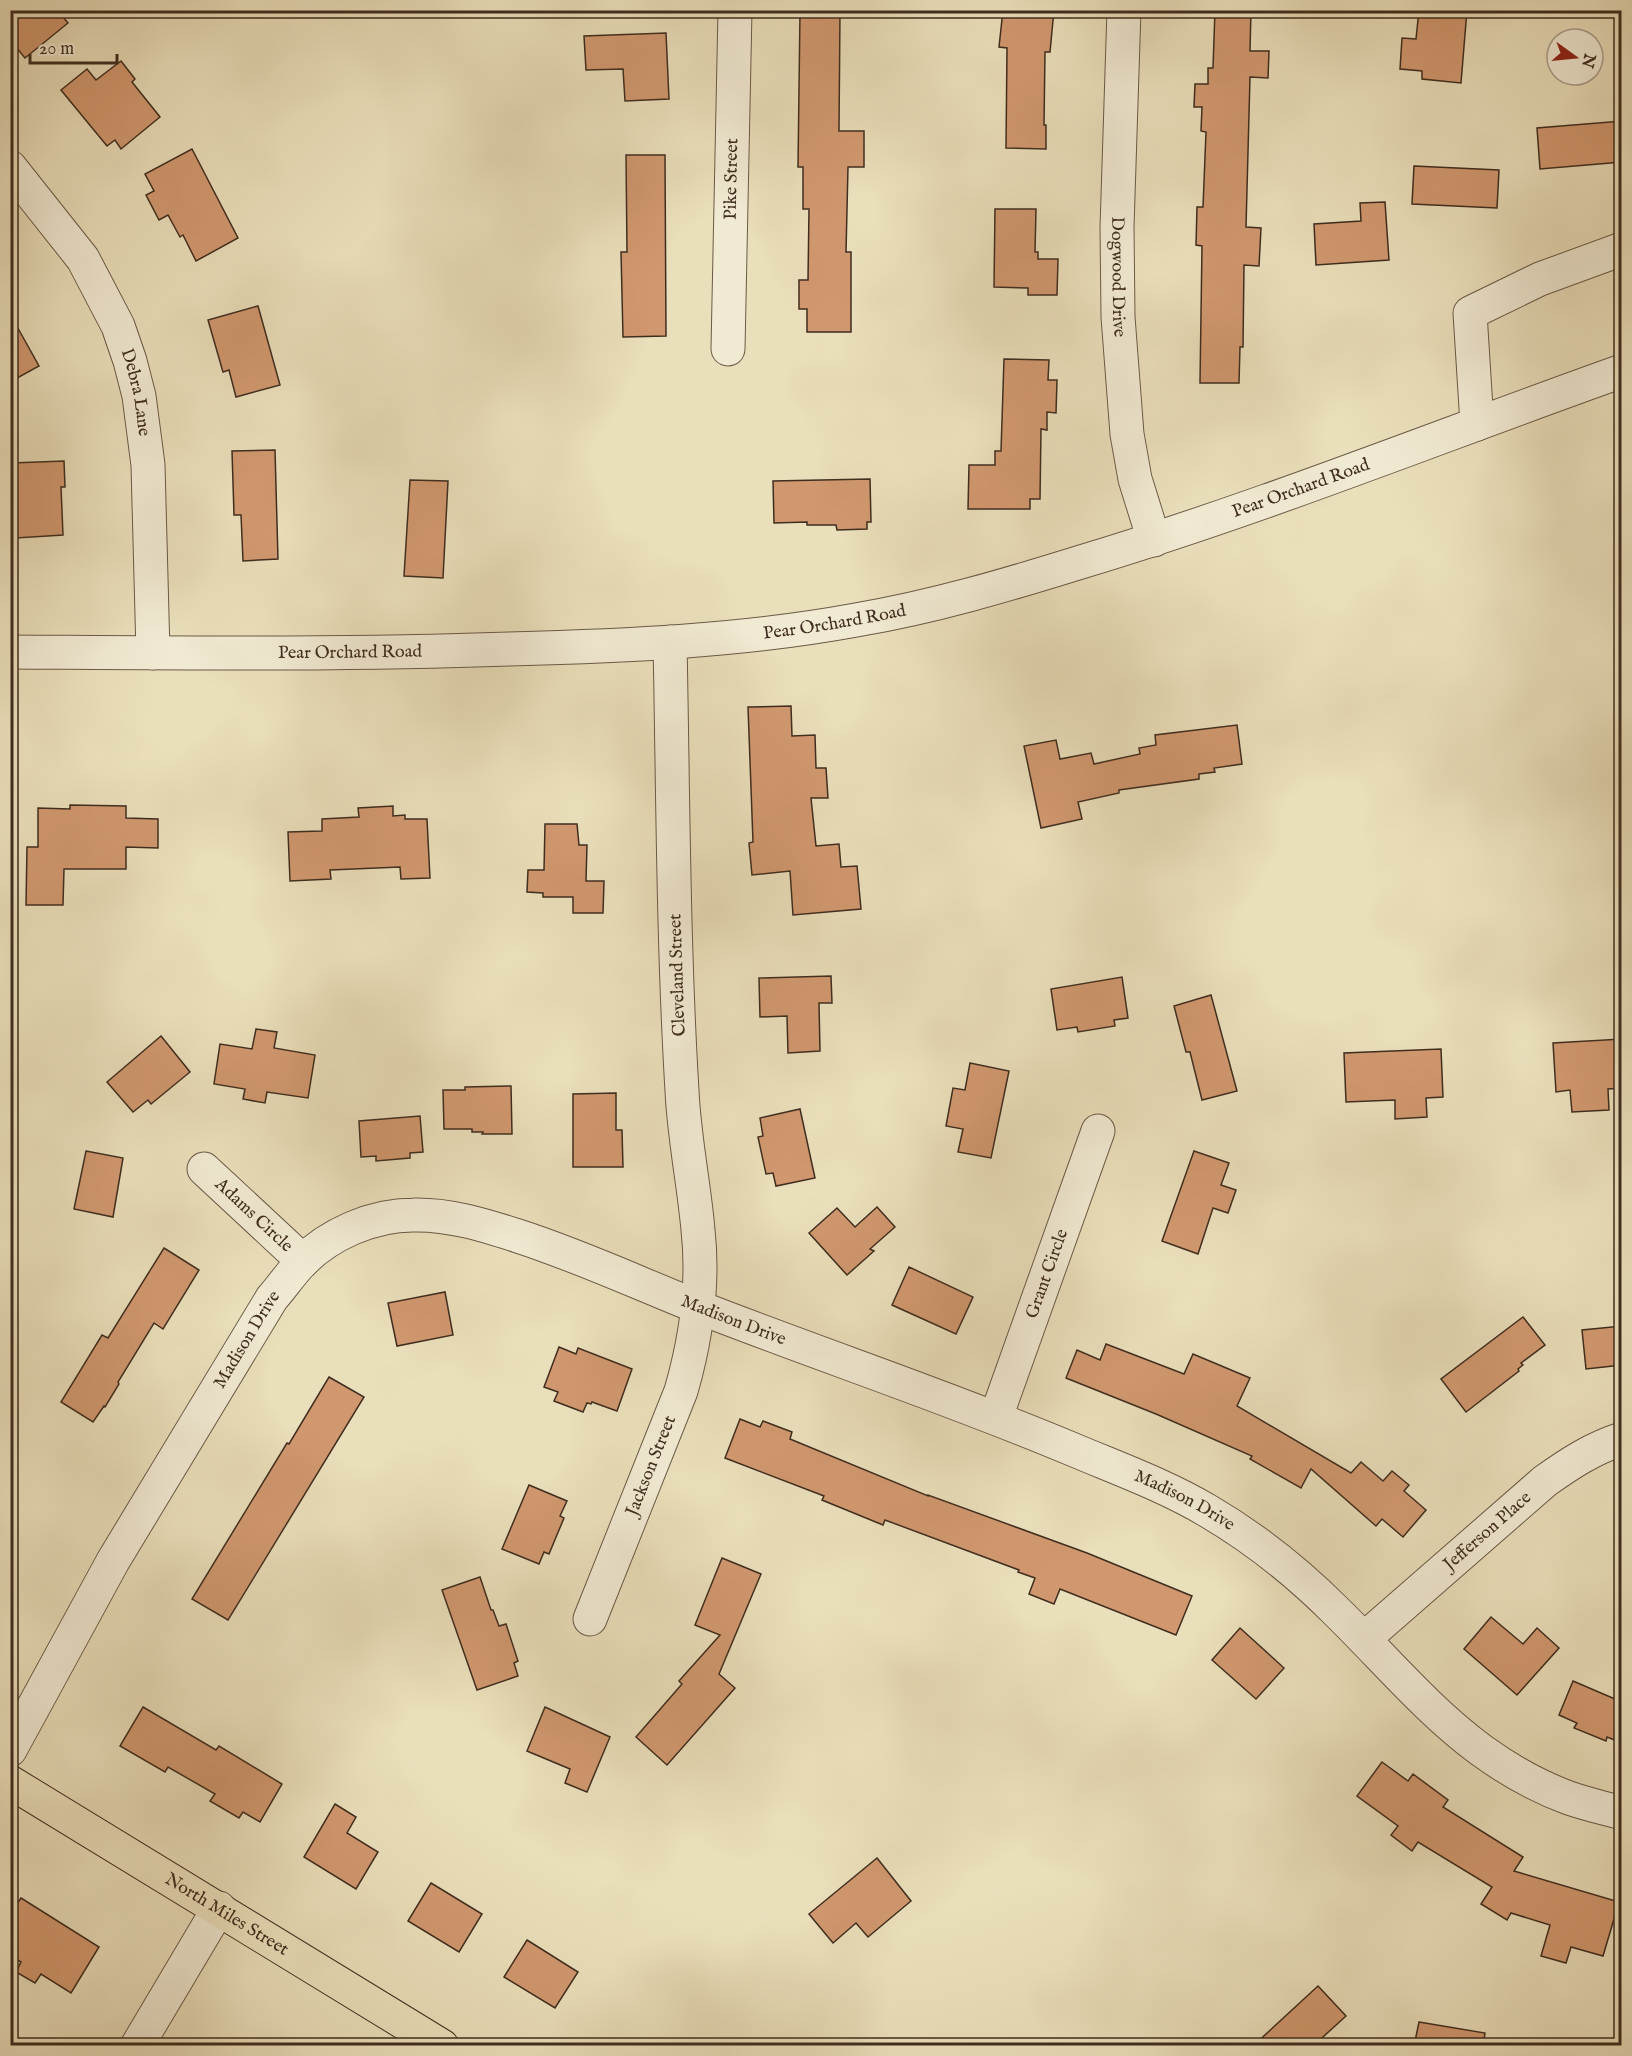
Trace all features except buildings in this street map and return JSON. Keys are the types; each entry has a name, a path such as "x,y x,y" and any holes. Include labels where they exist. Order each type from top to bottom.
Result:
{"main road":[{"name":"North Miles Street","path":"10,1782 442,2046"}],"street":[{"name":"Pike Street","path":"728,349 735,10"},
{"name":"Dogwood Drive","path":"1124,10 1116,227 1118,317 1126,434 1136,479 1154,540"},
{"name":"Debra Lane","path":"10,167 83,259 118,326 130,361 141,408 148,465 153,653"},
{"path":"1477,424 1470,314 1540,279 1622,249"},
{"name":"Pear Orchard Road","path":"10,652 431,652 614,646 737,636 855,621 976,594 1154,540 1622,371"},
{"name":"Cleveland Street","path":"670,642 682,1093 699,1233 699,1307"},
{"name":"Grant Circle","path":"996,1417 1098,1131"},
{"name":"Adams Circle","path":"204,1169 303,1261"},
{"name":"Madison Drive","path":"10,1750 113,1562 272,1298 303,1261 332,1239 369,1222 410,1214 455,1218 558,1249 699,1307 996,1417 1160,1486 1208,1512 1252,1541 1294,1573 1334,1608 1443,1720 1483,1751 1525,1777 1569,1798 1622,1813"},
{"name":"Jackson Street","path":"590,1619 681,1391 699,1307"},
{"name":"Jefferson Place","path":"1364,1639 1545,1481 1574,1461 1606,1444 1622,1439"},
{"path":"137,2046 219,1908"}]}
